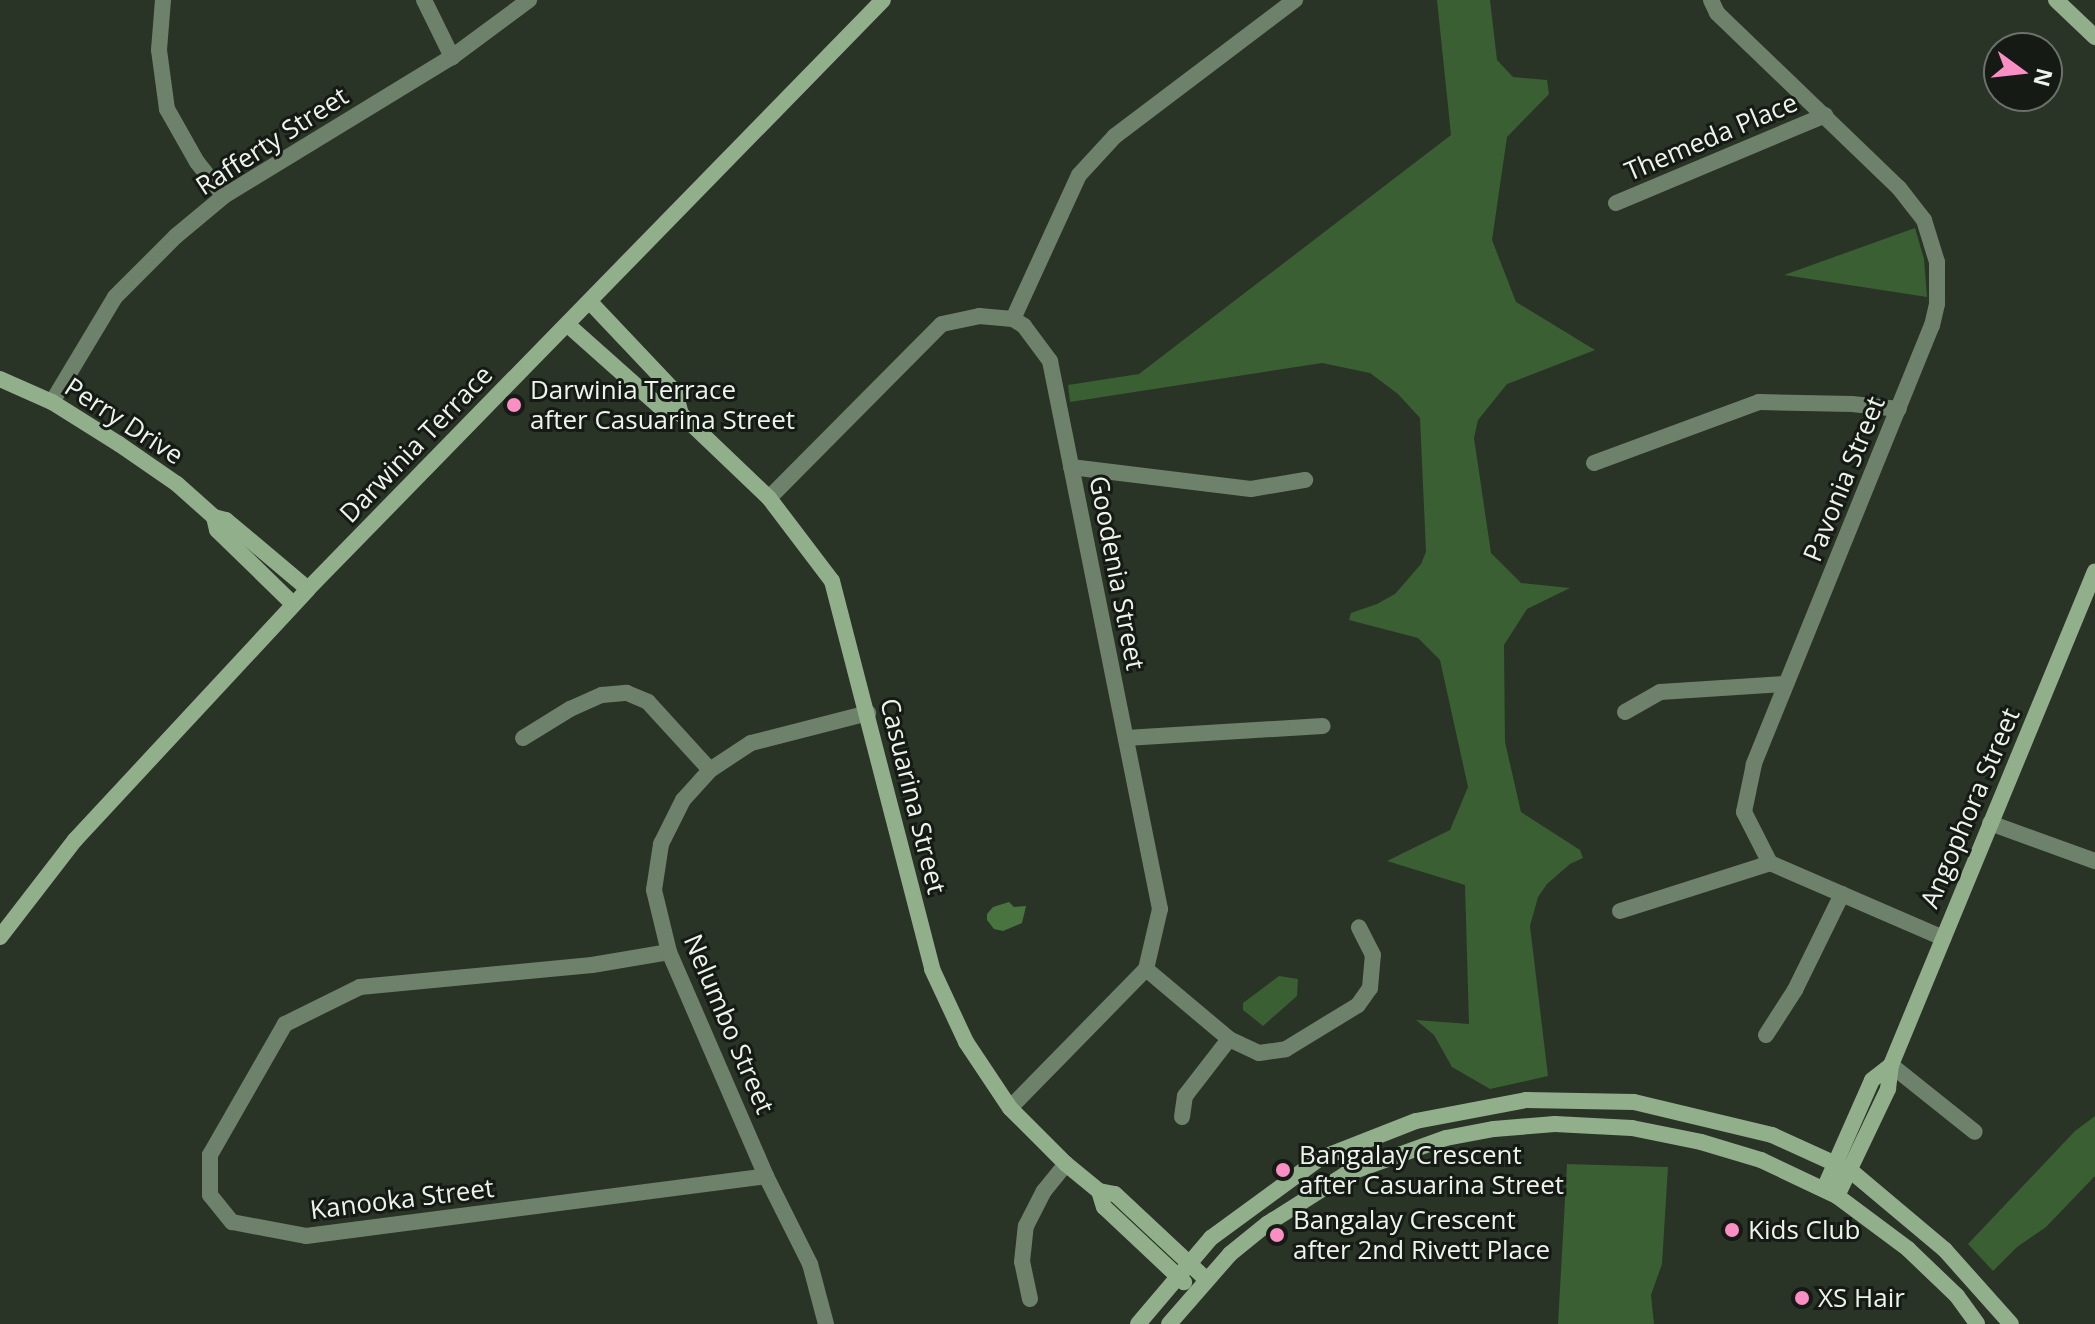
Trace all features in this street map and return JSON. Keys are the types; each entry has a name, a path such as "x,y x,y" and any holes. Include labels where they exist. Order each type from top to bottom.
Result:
{"street":[{"path":"163,0 159,50 167,109 197,162 224,196"},
{"path":"424,0 452,57"},
{"name":"Rafferty Street","path":"52,402 115,297 176,236 224,196 452,57 529,0"},
{"name":"Darwinia Terrace","path":"0,937 75,840 293,604 883,0"},
{"path":"769,498 942,324 979,316 1013,319 1079,175 1115,136 1295,0"},
{"name":"Pavonia Street","path":"1711,0 1717,13 1899,188 1924,220 1937,262 1937,304 1899,409 1754,764 1744,812 1770,863"},
{"path":"2056,0 2095,37"},
{"name":"Themeda Place","path":"1616,203 1825,115"},
{"name":"Casuarina Street","path":"590,302 675,392 681,414"},
{"name":"Goodenia Street","path":"1010,1108 1115,1005 1146,969 1160,909 1050,361 1024,326 1013,319"},
{"name":"Casuarina Street","path":"568,325 660,407 681,414 769,498 832,581 932,969 966,1042 1010,1108 1066,1164 1099,1191 1115,1194 1201,1286"},
{"name":"Perry Drive","path":"0,379 52,402 177,484 214,517 226,520 308,589"},
{"path":"1594,463 1759,402 1852,404 1899,409"},
{"path":"1071,467 1251,489 1305,480"},
{"name":"Perry Drive","path":"214,517 217,530 293,604"},
{"name":"Angophora Street","path":"1830,1192 1888,1089 1891,1065 2095,571"},
{"path":"1625,712 1660,692 1785,684"},
{"path":"523,738 570,709 602,695 627,693 648,702 710,770"},
{"name":"Nelumbo Street","path":"826,1324 810,1264 766,1176 669,952 654,890 661,844 683,800 710,770 751,743 868,713"},
{"path":"1126,738 1323,726"},
{"path":"1990,823 2095,861"},
{"path":"1620,911 1770,863 1943,938"},
{"path":"1766,1035 1795,990 1842,894"},
{"path":"1146,969 1229,1039 1259,1053 1286,1049 1358,1005 1370,988 1373,955 1359,927"},
{"name":"Kanooka Street","path":"669,952 592,965 360,987 285,1024 210,1155 210,1195 232,1222 306,1236 766,1176"},
{"path":"1182,1117 1185,1096 1229,1039"},
{"path":"1891,1065 1975,1132"},
{"path":"1138,1324 1211,1238 1319,1159 1386,1130 1490,1105 1526,1100 1634,1102 1772,1135 1844,1168 1945,1250 2011,1324"},
{"path":"1169,1324 1230,1254 1267,1224 1346,1174 1446,1138 1528,1125 1632,1128 1761,1160 1830,1192 1908,1249 1957,1296 1977,1324"},
{"path":"1030,1299 1022,1262 1026,1226 1044,1191 1066,1164"}],"green space":[{"path":"1437,0 1490,0 1497,60 1513,77 1547,80 1549,94 1507,137 1492,240 1516,302 1595,350 1507,384 1478,420 1474,438 1491,553 1521,583 1570,588 1527,609 1504,645 1505,742 1521,812 1580,850 1583,858 1570,864 1547,884 1538,897 1530,926 1548,1076 1490,1089 1452,1067 1434,1035 1416,1020 1469,1024 1465,885 1387,861 1450,830 1468,787 1440,660 1418,638 1349,620 1351,613 1395,594 1421,564 1426,552 1420,418 1398,394 1370,373 1322,363 1070,402 1068,385 1139,374 1451,135"},
{"path":"1915,228 1924,259 1927,297 1784,275"},
{"path":"1009,902 1014,907 1026,906 1022,923 1003,931 994,929 987,920 987,914 993,907"},
{"path":"1279,976 1298,979 1297,996 1263,1026 1243,1010 1243,1003"},
{"path":"2095,1116 2095,1176 2046,1227 2017,1247 1993,1271 1968,1244 2075,1131"},
{"path":"1567,1164 1668,1167 1662,1264 1651,1295 1654,1324 1558,1324"}],"place":[{"name":"Darwinia Terrace after Casuarina Street","path":"514,405"},
{"name":"Bangalay Crescent after Casuarina Street","path":"1283,1170"},
{"name":"Kids Club","path":"1732,1230"},
{"name":"Bangalay Crescent after 2nd Rivett Place","path":"1277,1235"},
{"name":"XS Hair","path":"1802,1298"}]}
